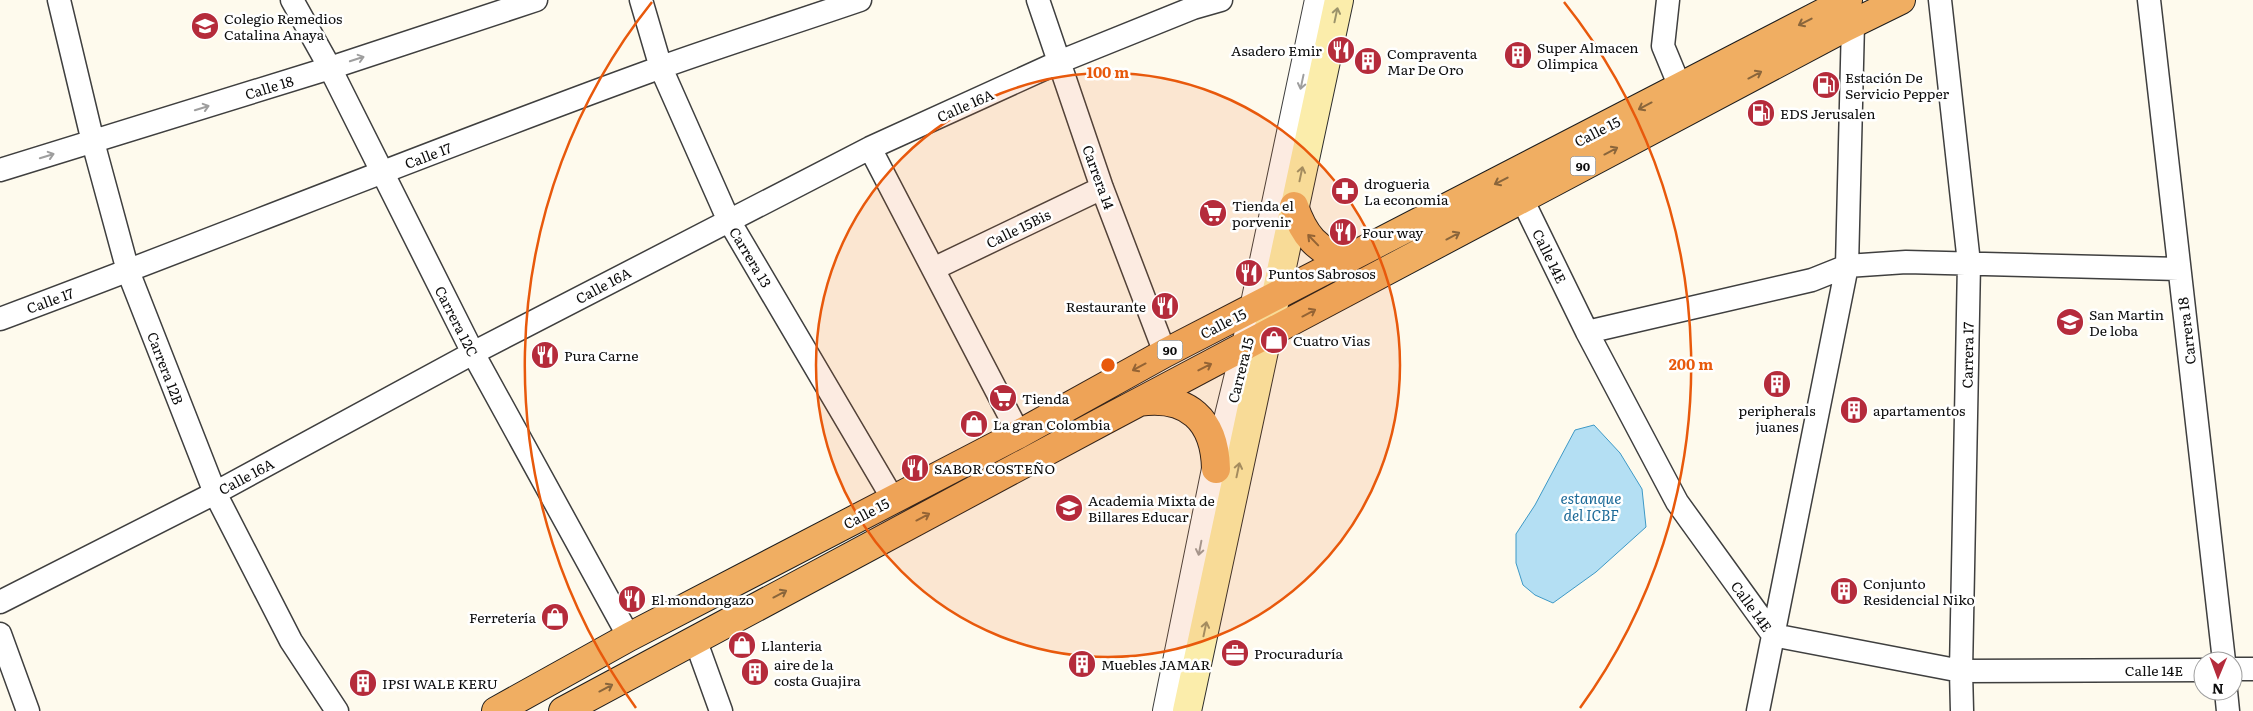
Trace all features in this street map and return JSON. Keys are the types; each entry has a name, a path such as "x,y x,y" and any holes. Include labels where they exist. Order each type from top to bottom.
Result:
{"highway":[{"name":"Calle 15","path":"496,711 629,637 1019,434 1166,353 1680,87 1851,12 1901,0"},
{"name":"Calle 15","path":"563,711 1138,402 1522,199 1851,12"},
{"path":"1294,206 1300,225 1312,241 1327,253 1346,260"},
{"path":"1138,402 1158,399 1178,404 1195,414 1208,430 1216,449 1216,469"}],"main road":[{"name":"Carrera 15","path":"1187,711 1256,341 1265,302 1294,206 1339,0"}],"street":[{"name":"Carrera 12B","path":"59,0 93,142 128,271 215,493 291,641 337,711"},
{"name":"Carrera 12C","path":"292,0 330,68 473,353 629,637"},
{"name":"Calle 18","path":"0,170 330,68 536,0"},
{"name":"Carrera 13","path":"640,0 661,68 728,219 893,499"},
{"name":"Calle 17","path":"0,319 382,172 661,68 860,0"},
{"name":"Carrera 14","path":"1038,0 1102,188 1166,353"},
{"name":"Calle 16A","path":"0,602 215,493 473,353 728,219 870,148 1059,62 1193,8 1221,0"},
{"name":"Carrera 15","path":"1265,302 1319,0"},
{"path":"1668,0 1663,46 1680,87"},
{"name":"Carrera 17","path":"1940,0 1969,263 1961,670 1962,711"},
{"name":"Carrera 18","path":"2149,0 2223,651"},
{"path":"1758,711 1847,266 1851,12"},
{"path":"870,148 1019,434"},
{"name":"Calle 15Bis","path":"933,268 1102,188"},
{"name":"Calle 14E","path":"1522,199 1587,332 1676,502 1774,635 1961,670 2193,670"},
{"path":"1587,332 1812,280 1847,266 1906,262 2179,269"},
{"name":"Carrera 15","path":"1167,711 1216,469 1256,341"},
{"path":"0,634 28,711"},
{"path":"695,639 721,711"}],"water":[{"name":"estanque del ICBF","path":"1594,425 1620,453 1642,489 1646,527 1596,572 1553,603 1535,595 1523,585 1516,563 1516,534 1535,505 1575,430"}],"place":[{"name":"Colegio Remedios Catalina Anaya","path":"205,26"},
{"name":"Asadero Emir","path":"1341,50"},
{"name":"Super Almacen Olimpica","path":"1518,55"},
{"name":"Compraventa Mar De Oro","path":"1368,61"},
{"name":"Estación De Servicio Pepper","path":"1826,85"},
{"name":"EDS Jerusalen","path":"1761,113"},
{"name":"drogueria La economia","path":"1345,191"},
{"name":"Tienda el porvenir","path":"1213,213"},
{"name":"Four way","path":"1343,232"},
{"name":"Puntos Sabrosos","path":"1249,273"},
{"name":"Restaurante","path":"1165,306"},
{"name":"San Martin De loba","path":"2070,322"},
{"name":"Cuatro Vias","path":"1274,340"},
{"name":"Pura Carne","path":"545,355"},
{"name":"peripherals juanes","path":"1777,384"},
{"name":"Tienda","path":"1003,398"},
{"name":"apartamentos","path":"1854,410"},
{"name":"La gran Colombia","path":"974,424"},
{"name":"SABOR COSTEÑO","path":"915,468"},
{"name":"Academia Mixta de Billares Educar","path":"1069,508"},
{"name":"Conjunto Residencial Niko","path":"1844,591"},
{"name":"El mondongazo","path":"632,599"},
{"name":"Ferretería","path":"555,617"},
{"name":"Llanteria","path":"742,645"},
{"name":"Procuraduría","path":"1235,653"},
{"name":"Muebles JAMAR","path":"1082,664"},
{"name":"aire de la costa Guajira","path":"755,672"},
{"name":"IPSI WALE KERU","path":"363,683"}]}
